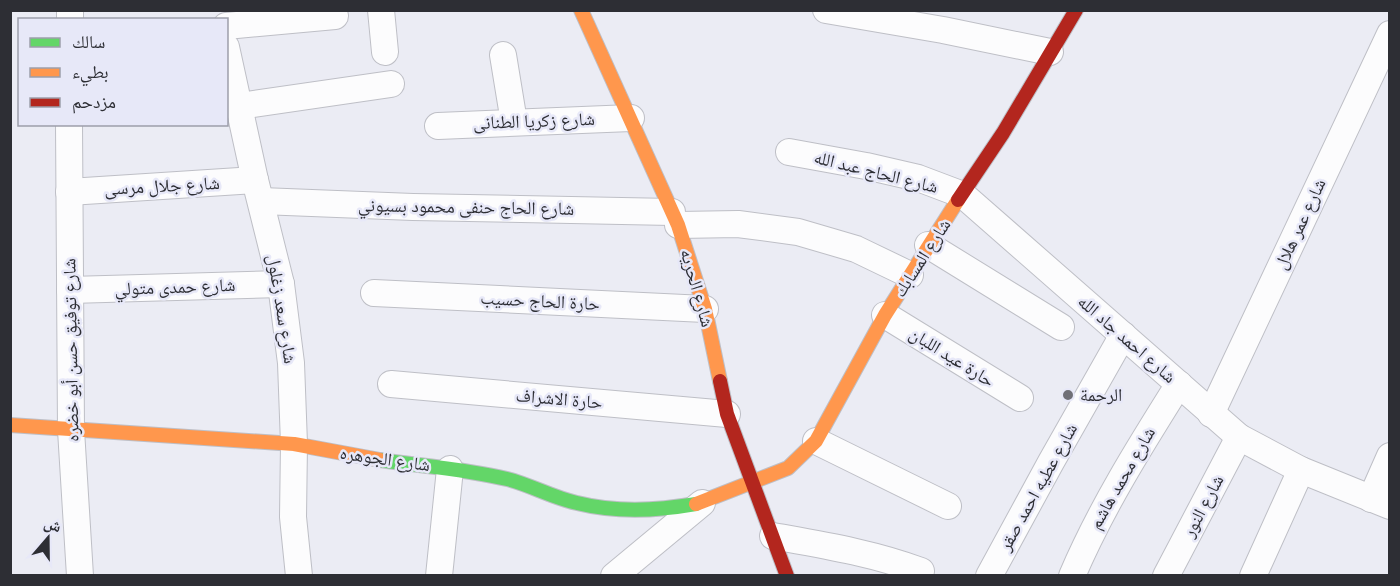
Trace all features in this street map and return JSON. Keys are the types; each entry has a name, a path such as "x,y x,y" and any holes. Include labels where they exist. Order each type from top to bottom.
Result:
{"street":[{"path":"381,10 385,52"},
{"name":"شارع الحريه","path":"582,10 675,218 705,309 727,414 786,576"},
{"name":"شارع المسابك","path":"751,484 788,468 816,441 885,315 928,245 1003,133 1076,10"},
{"path":"843,12 944,20 1050,52"},
{"path":"228,26 334,16"},
{"name":"شارع عمر هلال","path":"1211,414 1389,34"},
{"path":"503,56 514,122"},
{"name":"شارع سعد زغلول","path":"228,58 280,284 291,363 294,444 293,517 298,576"},
{"path":"234,91 391,84"},
{"name":"شارع زكريا الطنانى","path":"438,126 631,118"},
{"name":"شارع توفيق حسن أبو خضره","path":"69,126 71,430 80,576"},
{"name":"شارع الحاج عبد الله","path":"789,152 918,178 963,195"},
{"name":"شارع جلال مرسى","path":"69,192 258,190"},
{"name":"شارع الحاج حنفى محمود بسيوني","path":"258,190 414,207 675,218 738,224 798,232 856,249 910,274"},
{"name":"شارع احمد جاد الله","path":"963,195 1239,437 1301,470 1380,502"},
{"path":"928,245 1061,327"},
{"name":"شارع حمدى متولي","path":"70,290 280,284"},
{"name":"حارة الحاج حسيب","path":"374,293 705,309"},
{"name":"حارة عيد اللبان","path":"885,315 1020,399"},
{"name":"شارع عطيه احمد صقر","path":"990,576 1123,335"},
{"name":"حارة الاشراف","path":"391,384 727,414"},
{"name":"شارع محمد هاشم","path":"1072,576 1087,541 1123,473 1179,384"},
{"name":"شارع الجوهره","path":"10,425 294,444 371,459 450,469 511,480 576,503 618,510 660,510 702,503 751,484"},
{"name":"شارع النور","path":"1166,576 1239,437"},
{"path":"816,441 948,506"},
{"path":"1380,502 1389,456"},
{"path":"439,576 450,469"},
{"path":"1253,576 1301,470"},
{"path":"614,576 702,503"},
{"path":"773,536 858,551 921,571"}],"traffic: fast":[{"path":"380,460 491,476 516,482 568,501 592,506 622,510 696,504"}],"traffic: slow":[{"path":"581,10 678,225 705,309 720,381"},
{"path":"696,504 788,468 816,441 885,315 958,200"},
{"path":"10,425 294,444 380,460"}],"traffic: jam":[{"path":"958,200 1003,133 1076,10"},
{"path":"720,381 727,414 787,576"}],"place":[{"name":"الرحمة","path":"1068,395"}]}
